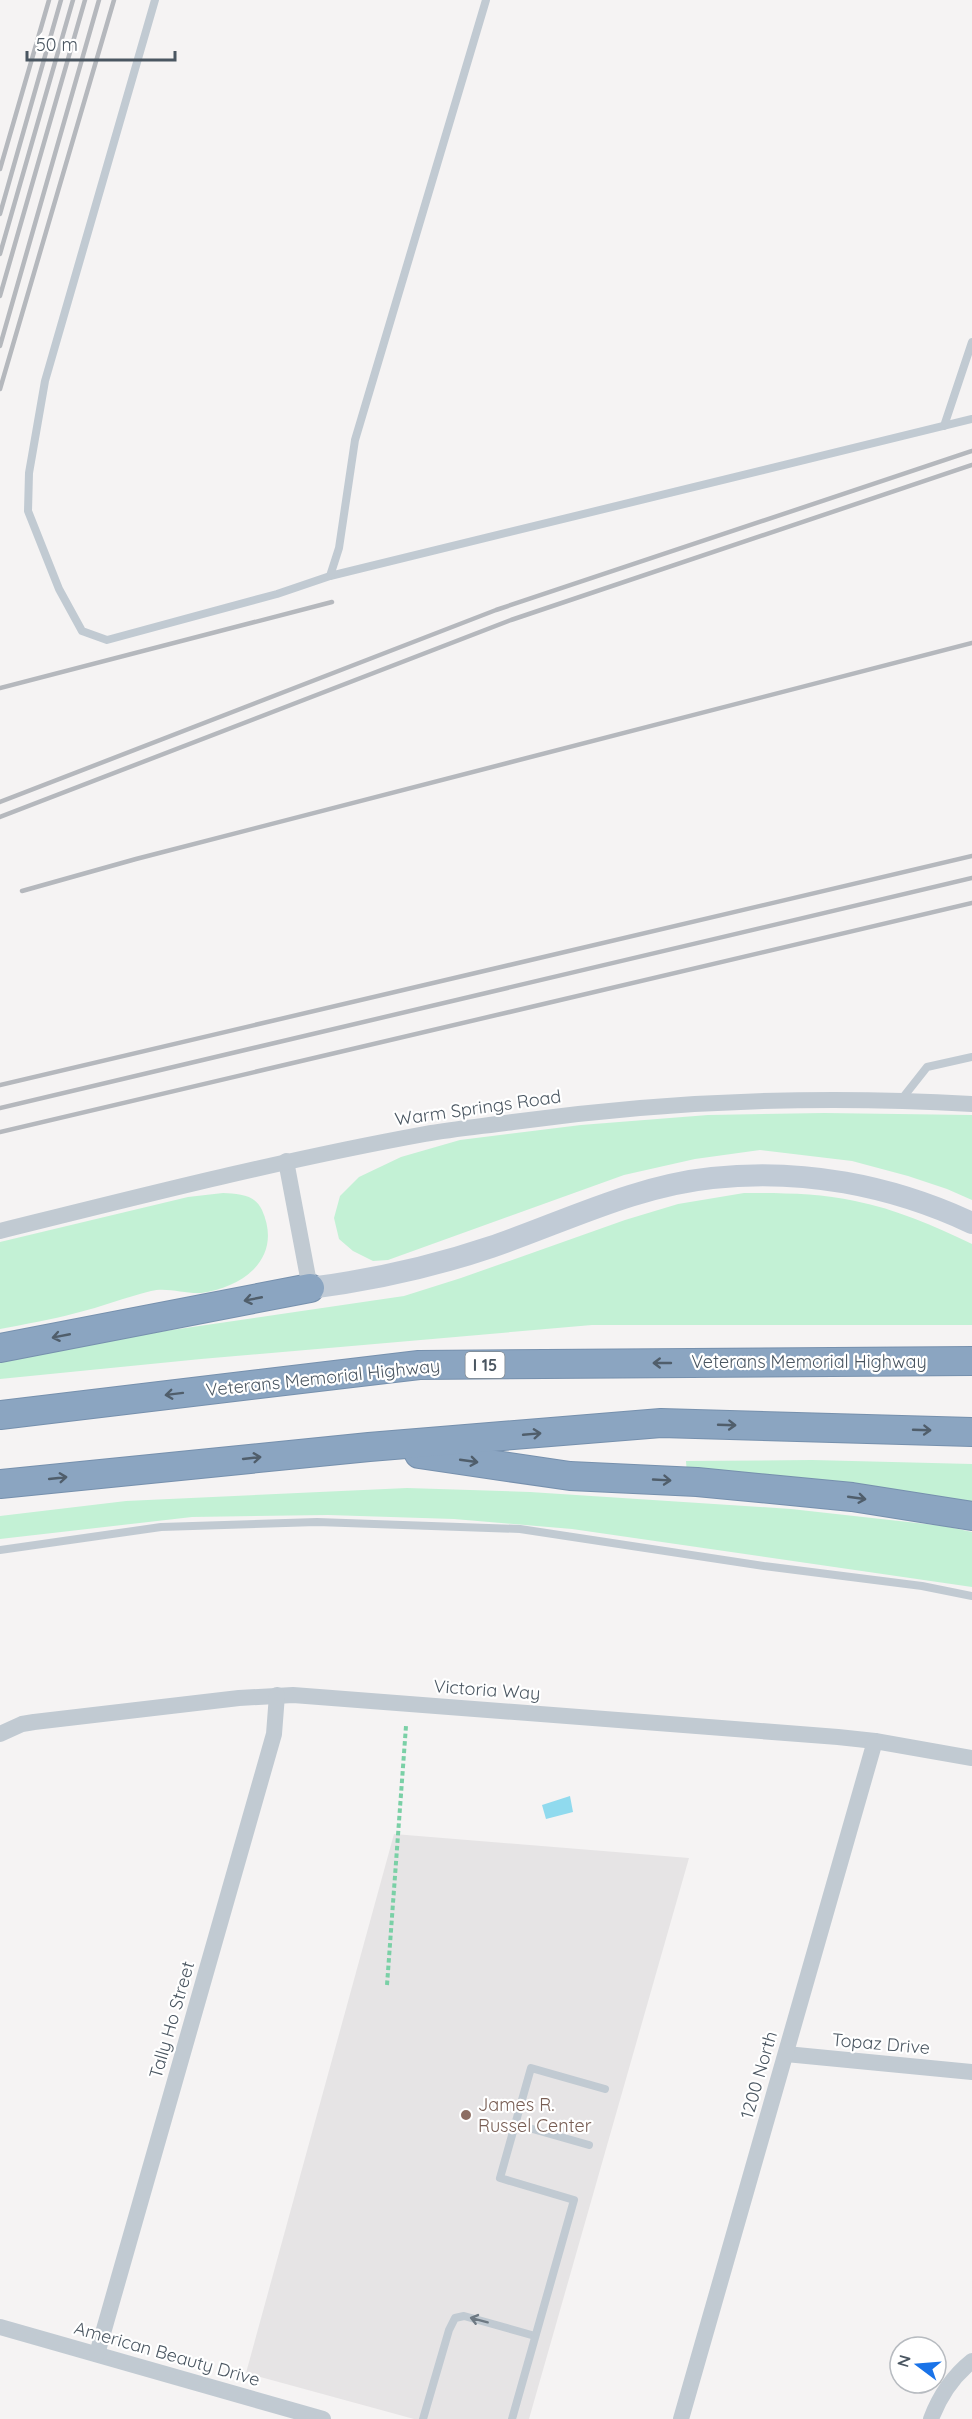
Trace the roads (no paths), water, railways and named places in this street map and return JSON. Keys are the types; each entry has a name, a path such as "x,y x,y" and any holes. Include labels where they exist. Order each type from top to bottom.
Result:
{"highway":[{"path":"0,1348 310,1288"},
{"name":"Veterans Memorial Highway","path":"0,1415 419,1365 972,1361"},
{"path":"0,1484 369,1446 661,1423 972,1432"},
{"path":"369,1446 570,1476 697,1482 852,1497 972,1516"}],"main road":[{"path":"310,1288 371,1280 423,1268 492,1246 619,1200 711,1178 753,1175 802,1177 854,1184 892,1192 934,1205 972,1223"}],"street":[{"name":"Warm Springs Road","path":"0,1230 286,1161 427,1133 580,1113 719,1101 900,1100 972,1104"},
{"path":"286,1161 310,1288"},
{"name":"Victoria Way","path":"0,1734 22,1724 34,1722 277,1695 875,1741 972,1758"},
{"name":"Tally Ho Street","path":"96,2355 274,1734 277,1695"},
{"name":"1200 North","path":"681,2419 875,1741"},
{"name":"Topaz Drive","path":"786,2054 972,2072"},
{"name":"American Beauty Drive","path":"0,2327 323,2419"},
{"path":"931,2419 947,2385 972,2361"}],"lane":[{"path":"155,0 45,381 29,473 28,511 59,589 82,631 107,640 277,594 330,576 972,419"},
{"path":"330,576 339,548 355,440 486,0"},
{"path":"944,426 972,342"},
{"path":"900,1100 927,1067 972,1057"},
{"path":"0,1550 161,1527 317,1522 520,1529 764,1566 922,1586 972,1596"},
{"path":"512,2419 574,2200 500,2178 515,2124 531,2068 605,2089"},
{"path":"515,2124 589,2145"},
{"path":"423,2419 449,2330 455,2318 464,2316 536,2336"}],"water":[{"path":"570,1796 573,1812 546,1819 542,1805"}],"railway":[{"path":"0,169 49,0"},
{"path":"0,214 61,0"},
{"path":"0,254 73,0"},
{"path":"0,296 85,0"},
{"path":"0,346 99,0"},
{"path":"0,389 114,0"},
{"path":"0,802 496,610 972,451"},
{"path":"0,817 511,620 972,465"},
{"path":"0,688 332,602"},
{"path":"22,891 136,859 972,643"},
{"path":"0,1085 972,856"},
{"path":"0,1108 972,878"},
{"path":"0,1132 972,903"}],"place":[{"name":"James R. Russel Center","path":"466,2115"}]}
